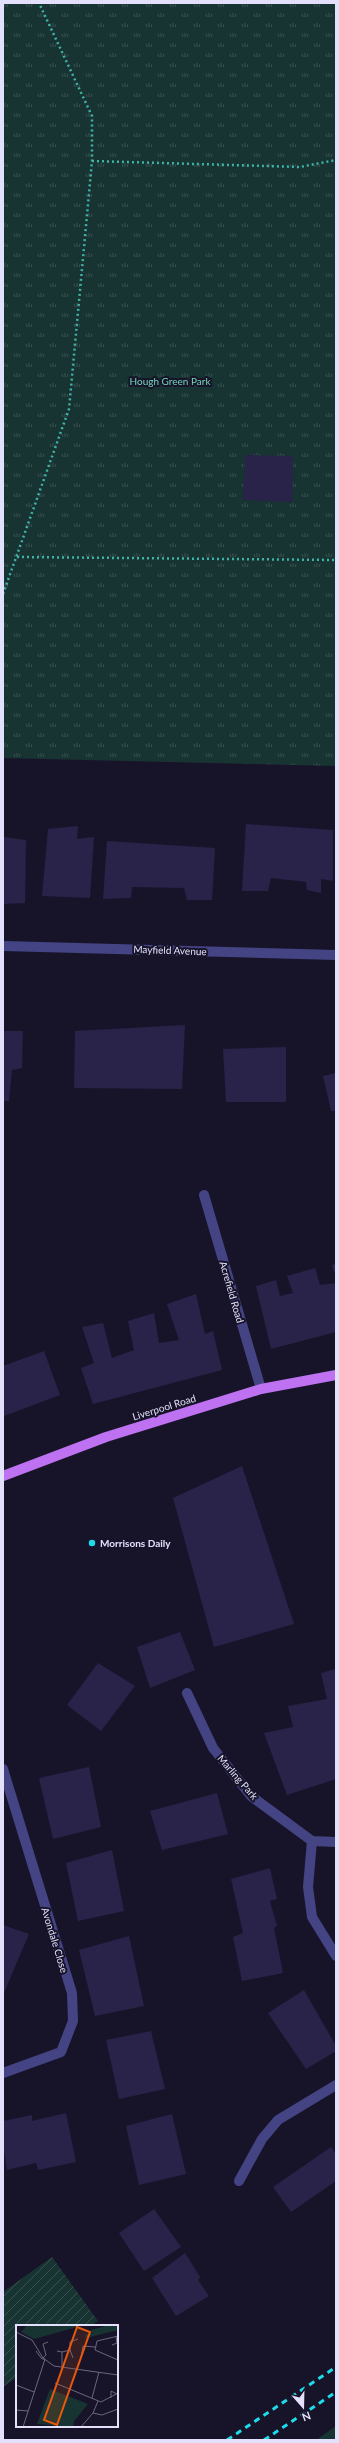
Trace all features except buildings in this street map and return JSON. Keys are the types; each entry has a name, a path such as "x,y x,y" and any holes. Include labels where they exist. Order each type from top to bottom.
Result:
{"main road":[{"name":"Liverpool Road","path":"3,1476 106,1437 261,1389 336,1375"}],"street":[{"name":"Mayfield Avenue","path":"3,946 336,955"},
{"name":"Acrefield Road","path":"204,1195 261,1389"},
{"name":"Marling Park","path":"187,1693 214,1748 252,1796 312,1841"},
{"name":"Avondale Close","path":"3,1769 72,1993 73,2021 61,2052 3,2072"},
{"path":"336,1842 312,1841 308,1887 312,1917 336,1956"},
{"path":"239,2180 262,2139 278,2120 336,2085"}],"path":[{"path":"3,594 69,409 92,162 92,116 39,3"},
{"path":"92,162 300,167 336,160"},
{"path":"17,557 336,560"}],"green space":[{"name":"Hough Green Park","path":"3,3 336,3 336,766 3,758"},
{"path":"52,2257 98,2321 92,2325 16,2325 16,2378 3,2387 3,2292"},
{"path":"336,2426 336,2440 316,2440"}],"railway":[{"path":"227,2440 336,2367"},
{"path":"264,2440 336,2392"}],"place":[{"name":"Morrisons Daily","path":"92,1543"}]}
